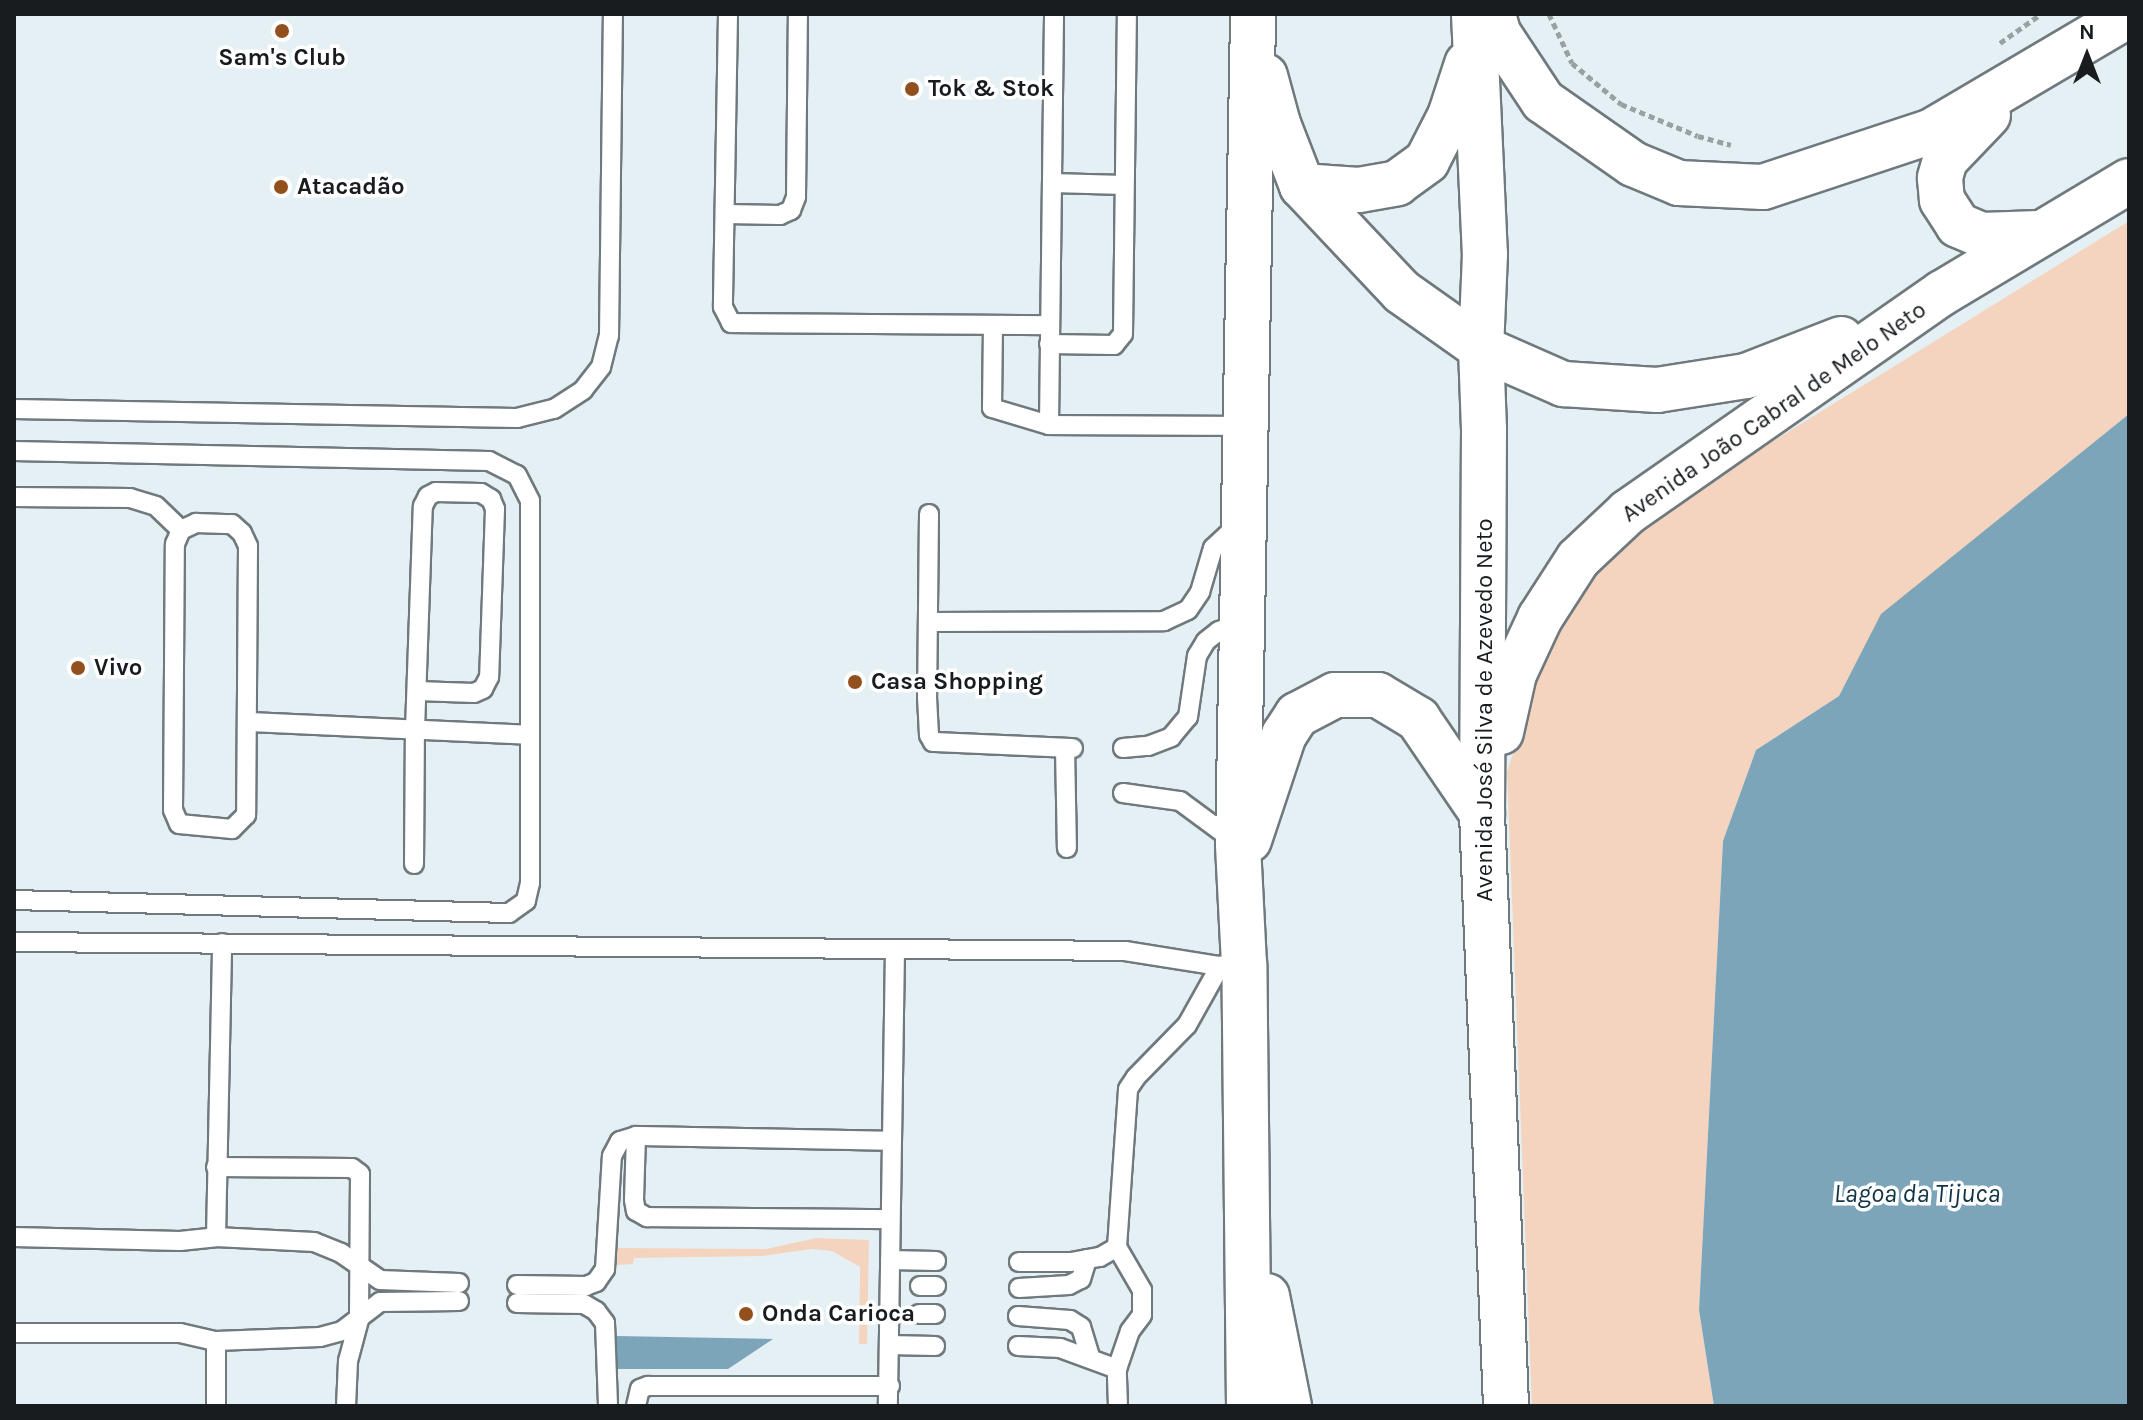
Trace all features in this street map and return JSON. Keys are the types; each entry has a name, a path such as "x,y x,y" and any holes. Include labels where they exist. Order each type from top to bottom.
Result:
{"street":[{"path":"1302,186 1359,190 1397,183 1427,161 1450,116 1480,23 1498,33 1543,101 1633,164 1679,183 1763,187 1932,131 2020,82 2129,15"},
{"path":"1253,22 1278,124 1302,186 1402,292 1481,348 1563,384 1657,390 1746,376 1819,350 1942,293"},
{"path":"1249,1406 1247,1200 1232,965 1239,856 1253,22"},
{"name":"Avenida José Silva de Azevedo Neto","path":"1480,23 1485,254 1481,348 1484,430 1482,813 1506,1406"},
{"path":"2020,82 1945,160 1940,178 1942,200 1958,225 1981,235 2044,232"},
{"name":"Avenida João Cabral de Melo Neto","path":"1482,813 1514,674 1540,618 1578,559 1628,512 1942,293 2129,181"},
{"path":"1239,856 1284,735 1297,715 1335,695 1378,695 1418,719 1482,813"},
{"path":"1247,1200 1289,1406"}],"lane":[{"path":"14,409 517,418 554,409 583,390 601,367 609,336 613,14"},
{"path":"728,14 725,316 731,323 993,325 1114,345 1121,340 1127,14"},
{"path":"726,214 780,215 791,210 796,197 798,14"},
{"path":"1049,425 1054,14"},
{"path":"1052,183 1124,185"},
{"path":"993,325 992,408 1049,425 1246,426"},
{"path":"14,451 489,461 517,475 530,501 530,883 526,901 509,913 14,900"},
{"path":"414,864 415,730 423,506 428,496 436,492 481,493 491,499 495,509 489,677 483,689 474,693 417,691"},
{"path":"14,497 130,498 156,506 181,530"},
{"path":"929,514 929,735 933,742 1069,748 1067,848"},
{"path":"928,622 1164,621 1188,610 1200,592 1213,548 1243,521"},
{"path":"196,523 232,524 242,533 248,546 248,722 246,815 232,829 179,824 173,810 175,544 181,530 196,523"},
{"path":"1123,748 1148,746 1171,737 1188,717 1197,656 1206,641 1219,631 1241,623"},
{"path":"248,722 530,735"},
{"path":"1123,793 1180,801 1239,856"},
{"path":"14,942 1125,951 1232,965 1187,1025 1128,1089 1117,1247 1142,1290 1142,1315 1130,1331 1117,1369 1118,1406"},
{"path":"216,1237 222,943"},
{"path":"888,1406 895,951"},
{"path":"608,1406 605,1323 596,1311 584,1304 517,1294 586,1286 596,1282 605,1269 612,1156 620,1141 636,1136 892,1141"},
{"path":"636,1136 634,1200 636,1211 647,1217 889,1219"},
{"path":"216,1167 352,1168 360,1174 359,1320 348,1361 346,1406"},
{"path":"14,1237 180,1241 216,1237 314,1242 341,1253 380,1280 459,1292 380,1302 342,1331 320,1337 216,1341 180,1333 14,1333"},
{"path":"1019,1262 1087,1259 1100,1257 1117,1247"},
{"path":"1019,1288 1069,1285 1081,1279 1087,1259"},
{"path":"890,1260 936,1261"},
{"path":"1018,1316 1070,1320 1081,1327 1090,1357"},
{"path":"216,1341 216,1406"},
{"path":"889,1345 935,1346"},
{"path":"1018,1346 1060,1348 1117,1369"},
{"path":"636,1406 640,1389 648,1386 890,1386"},
{"path":"721,1386 721,1406"}],"path":[{"path":"1549,14 1572,63 1621,104 1698,136 1743,148"},
{"path":"1995,47 2041,14"}],"shaded area":[{"path":"2129,221 2129,414 1882,614 1839,696 1756,750 1723,841 1699,1310 1714,1406 1532,1406 1507,772 1540,668 1600,548"},
{"path":"816,1238 869,1240 867,1344 859,1344 860,1267 832,1251 812,1249 762,1256 634,1258 633,1264 616,1265 616,1248 766,1249"}],"water":[{"name":"Lagoa da Tijuca","path":"2129,414 2129,1406 1714,1406 1699,1310 1723,841 1756,750 1839,696 1881,614"},
{"path":"616,1336 773,1339 728,1369 615,1369"}],"place":[{"name":"Sam's Club","path":"282,31"},
{"name":"Tok & Stok","path":"912,89"},
{"name":"Atacadão","path":"281,187"},
{"name":"Vivo","path":"78,668"},
{"name":"Casa Shopping","path":"855,682"},
{"name":"Onda Carioca","path":"746,1314"}]}
